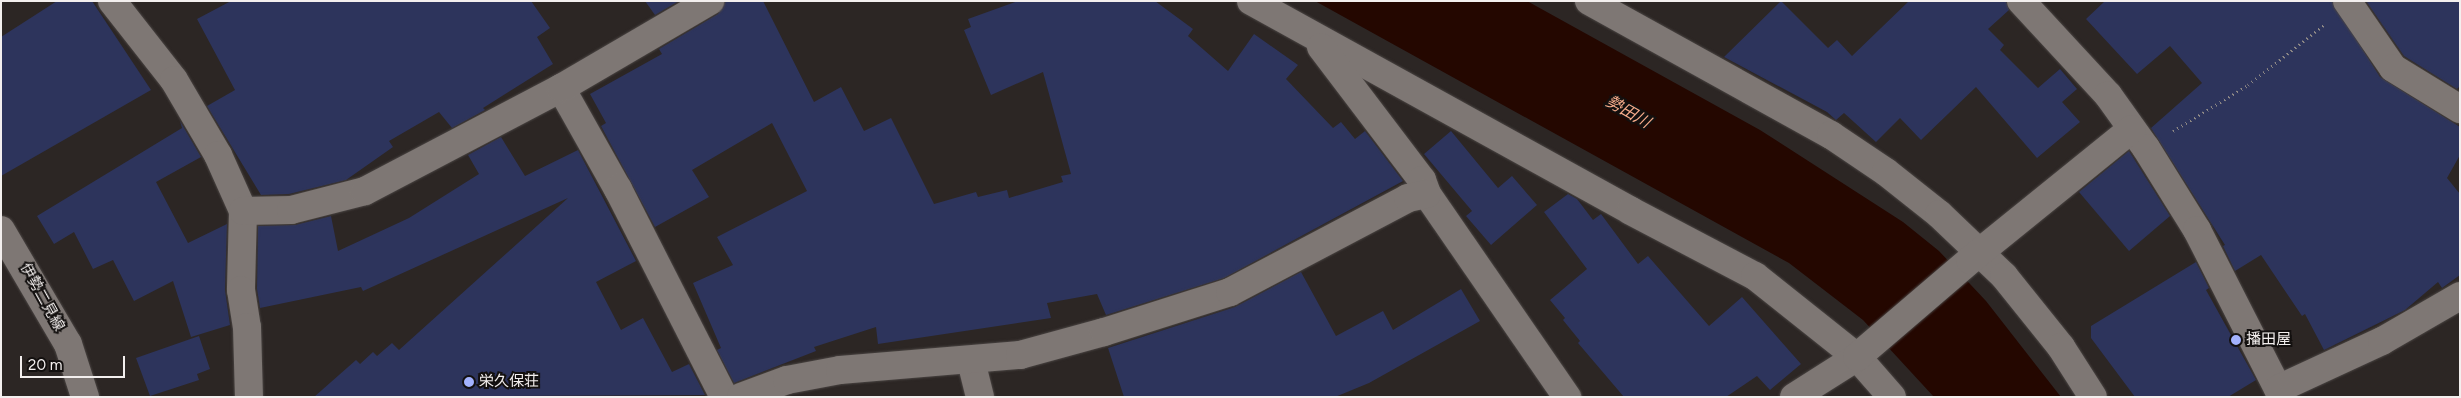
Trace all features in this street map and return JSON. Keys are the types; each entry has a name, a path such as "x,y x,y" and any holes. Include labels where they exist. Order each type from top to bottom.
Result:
{"street":[{"path":"112,1 174,80 218,155 244,212 241,290 247,327 249,397"},
{"path":"244,212 291,210 364,191 561,88 710,1"},
{"path":"1251,1 1755,276 1862,353 1892,397"},
{"path":"1589,1 1831,135 1886,172 2034,311 2093,397"},
{"path":"2350,3 2394,68 2460,109"},
{"path":"2031,5 2108,95 2139,139 2197,230 2280,393 2382,341 2460,296"},
{"path":"1314,37 1422,180 1427,194 1567,397"},
{"path":"561,88 618,189 724,397"},
{"path":"1794,397 1862,353 1975,255 2139,139"},
{"path":"741,397 787,380 840,370 971,362 1029,353 1230,292 1408,198 1427,194"},
{"name":"伊勢二見線","path":"1,230 68,344 85,397"},
{"path":"971,362 980,397"}],"path":[{"path":"2139,139 2248,85 2350,3"}],"water":[{"name":"勢田川","path":"1315,1 1527,1 1760,130 1903,222 1939,251 1986,301 2061,397 1934,397 1863,320 1789,263"}],"building":[{"path":"57,1 92,1 151,90 1,176 1,37"},
{"path":"231,1 531,1 550,28 537,37 553,64 483,108 485,110 452,128 439,112 389,141 393,147 346,180 289,194 261,195 207,106 235,90 197,19"},
{"path":"645,1 679,1 655,15"},
{"path":"726,1 763,1 814,102 841,87 864,131 891,118 934,204 976,192 978,197 1007,190 1009,198 1063,182 1061,176 1071,174 1043,72 991,95 964,30 971,27 968,19 1018,1 1155,1 1193,29 1188,36 1228,71 1254,34 1298,65 1286,79 1333,128 1341,122 1355,139 1365,131 1403,181 1224,278 1106,315 1097,294 1047,303 1051,318 878,344 876,327 814,347 816,351 734,383 717,350 721,348 693,283 733,265 717,237 807,191 772,123 692,170 709,197 655,227 601,126 606,123 590,94 662,54 659,49 718,14"},
{"path":"1781,1 1828,48 1837,40 1852,56 1909,1 2006,1 2009,10 1988,29 2004,45 2000,50 2038,88 2060,69 2077,89 2062,102 2080,122 2037,158 1976,87 1921,140 1900,118 1876,142 1844,113 1836,120 1827,112 1724,57"},
{"path":"2105,1 2332,1 2380,77 2460,127 2460,155 2447,178 2460,194 2460,275 2442,288 2438,282 2405,310 2324,350 2305,314 2302,316 2261,255 2235,271 2223,246 2225,245 2151,128 2202,83 2170,46 2137,74 2086,19"},
{"path":"2366,1 2460,1 2460,86 2457,89 2404,56"},
{"path":"180,121 201,157 156,182 188,243 227,224 225,290 230,325 191,337 173,281 134,301 113,260 93,269 74,232 54,244 37,216 182,128"},
{"path":"1451,131 1498,188 1512,176 1537,205 1491,245 1466,216 1472,211 1424,154"},
{"path":"501,137 525,176 578,150 636,261 596,282 621,330 643,318 672,372 689,364 705,395 314,397 356,360 360,364 373,352 377,356 392,343 399,350 568,198 363,291 361,287 260,308 257,289 258,226 295,225 331,216 338,251 409,218 479,174 468,155"},
{"path":"2129,151 2170,216 2129,251 2079,192"},
{"path":"1568,194 1577,199 1593,220 1601,214 1638,264 1648,256 1709,326 1742,297 1801,364 1770,390 1757,376 1726,397 1624,397 1578,343 1580,341 1550,300 1587,269 1544,212"},
{"path":"2196,262 2209,288 2206,290 2256,380 2228,397 2135,397 2091,338 2091,326"},
{"path":"1301,272 1336,336 1383,311 1393,330 1461,289 1480,321 1369,383 1335,397 1124,397 1108,348 1235,307"},
{"path":"199,336 210,369 197,374 199,380 150,396 136,358"}],"place":[{"name":"播田屋","path":"2236,340"},
{"name":"栄久保荘","path":"469,382"}]}
